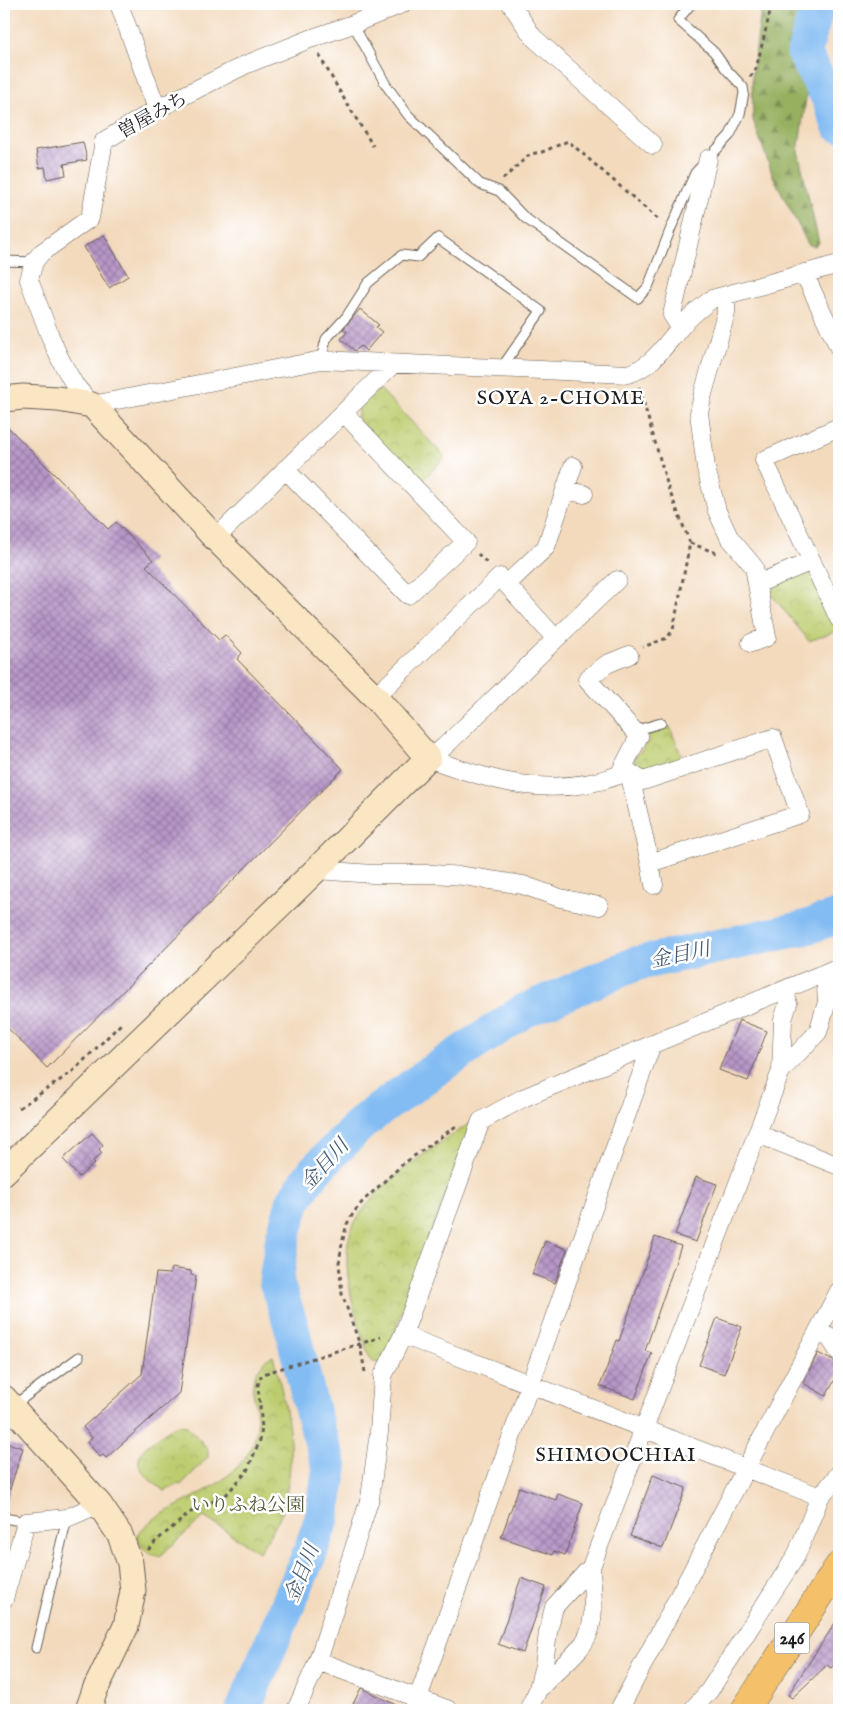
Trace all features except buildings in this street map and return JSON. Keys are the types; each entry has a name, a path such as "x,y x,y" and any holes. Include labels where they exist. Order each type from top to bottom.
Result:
{"highway":[{"name":"246","path":"745,1710 839,1566"}],"street":[{"path":"118,4 157,109"},
{"name":"曽屋みち","path":"34,262 40,253 90,218 104,141 157,109 245,65 402,4"},
{"path":"510,4 534,36 653,145"},
{"path":"680,327 672,315 708,159"},
{"path":"34,262 30,280 50,336 74,384 214,537 375,697 428,758 502,781 554,788 583,786 624,774 643,781 773,738 800,814 650,863"},
{"path":"4,399 23,397 58,399 92,405 256,368 321,360 502,367 618,374 635,372 660,353 680,327 712,299 839,264"},
{"path":"813,271 839,348"},
{"path":"726,295 726,313 699,413 706,468 717,511 730,537 754,567 767,638 751,643"},
{"path":"214,537 226,528 393,364"},
{"path":"285,470 408,595 466,542 344,413"},
{"path":"839,427 764,460 839,619"},
{"path":"375,697 504,580 546,547 573,466"},
{"path":"565,490 584,494"},
{"path":"757,584 812,561"},
{"path":"504,580 556,639"},
{"path":"4,1172 316,870 428,758 443,748 617,580"},
{"path":"629,656 607,664 587,679 639,736 624,774 650,863 654,885"},
{"path":"316,870 373,874 464,876 523,886 560,898 598,906"},
{"path":"296,1710 318,1661 370,1498 379,1432 383,1376 403,1336 481,1120 523,1098 832,970"},
{"path":"782,1071 818,1032 827,1002 832,970"},
{"path":"528,1710 537,1692 544,1665 548,1632 554,1607 591,1567 782,1071 783,1020 788,1004 785,990"},
{"path":"415,1704 652,1044"},
{"path":"758,1134 839,1166"},
{"path":"618,1710 839,1291"},
{"path":"819,1331 829,1337 839,1352"},
{"path":"403,1336 820,1497"},
{"path":"8,1403 99,1504 120,1534 130,1563 133,1591 126,1626 95,1690 88,1710"},
{"path":"692,1710 709,1690 796,1556 820,1497 839,1474"},
{"path":"4,1599 26,1522 67,1518 99,1504"},
{"path":"537,1692 553,1673 581,1648 589,1634 593,1615 591,1567"},
{"path":"318,1661 415,1704 449,1710"}],"lane":[{"path":"354,24 386,85 408,115 480,184 499,191 525,218 638,298 648,287 695,172 730,135 740,114 744,93 743,87 726,70 714,52 678,20 691,4"},
{"path":"321,360 326,339 347,316 368,283 402,255 418,257 438,238 541,311 502,367"},
{"path":"4,261 34,262"},
{"path":"634,731 660,723"},
{"path":"8,1403 79,1357"},
{"path":"4,1518 26,1522"},
{"path":"36,1648 67,1518"}],"path":[{"path":"743,87 756,69 772,4"},
{"path":"310,39 373,146"},
{"path":"493,188 530,154 542,152 568,141 660,220"},
{"path":"629,656 631,652 667,638 673,630 690,543 669,490 635,372"},
{"path":"466,542 504,580"},
{"path":"19,1108 72,1072 123,1022"},
{"path":"360,1345 342,1294 340,1263 342,1243 347,1224 354,1212 364,1201 403,1164 472,1116 481,1120"},
{"path":"146,1552 156,1541 191,1512 225,1496 244,1475 260,1440 262,1428 258,1386 259,1379 263,1374 376,1340"},
{"path":"837,1536 839,1525"}],"green space":[{"path":"762,4 834,4 831,8 808,85 798,151 819,243 815,247 808,244 773,176 753,120 752,77"},
{"path":"380,389 445,457 420,483 358,419 358,409"},
{"path":"803,572 812,575 837,631 809,641 767,589"},
{"path":"670,727 683,760 645,773 637,769 634,758 650,741 647,735"},
{"path":"472,1122 383,1364 371,1361 356,1316 347,1268 349,1238 356,1221 367,1204 400,1172"},
{"name":"いりふね公園","path":"273,1356 282,1390 290,1438 286,1501 276,1525 259,1552 204,1517 160,1556 150,1554 142,1547 137,1534 154,1519 208,1490 243,1461 251,1448 257,1424 253,1389 254,1377 264,1362"},
{"path":"178,1425 187,1426 208,1449 208,1457 181,1485 178,1484 165,1491 150,1480 140,1468 140,1456 144,1449 152,1442"}],"waterway":[{"path":"818,4 804,53 829,99 839,125"},
{"name":"金目川","path":"243,1710 309,1555 322,1518 330,1468 313,1415 291,1325 276,1281 283,1237 294,1200 315,1170 365,1120 433,1071 524,1011 635,964 804,928 839,916"}],"district":[{"name":"SOYA 2-CHOME","path":"561,397"},
{"name":"SHIMOOCHIAI","path":"616,1454"}]}
